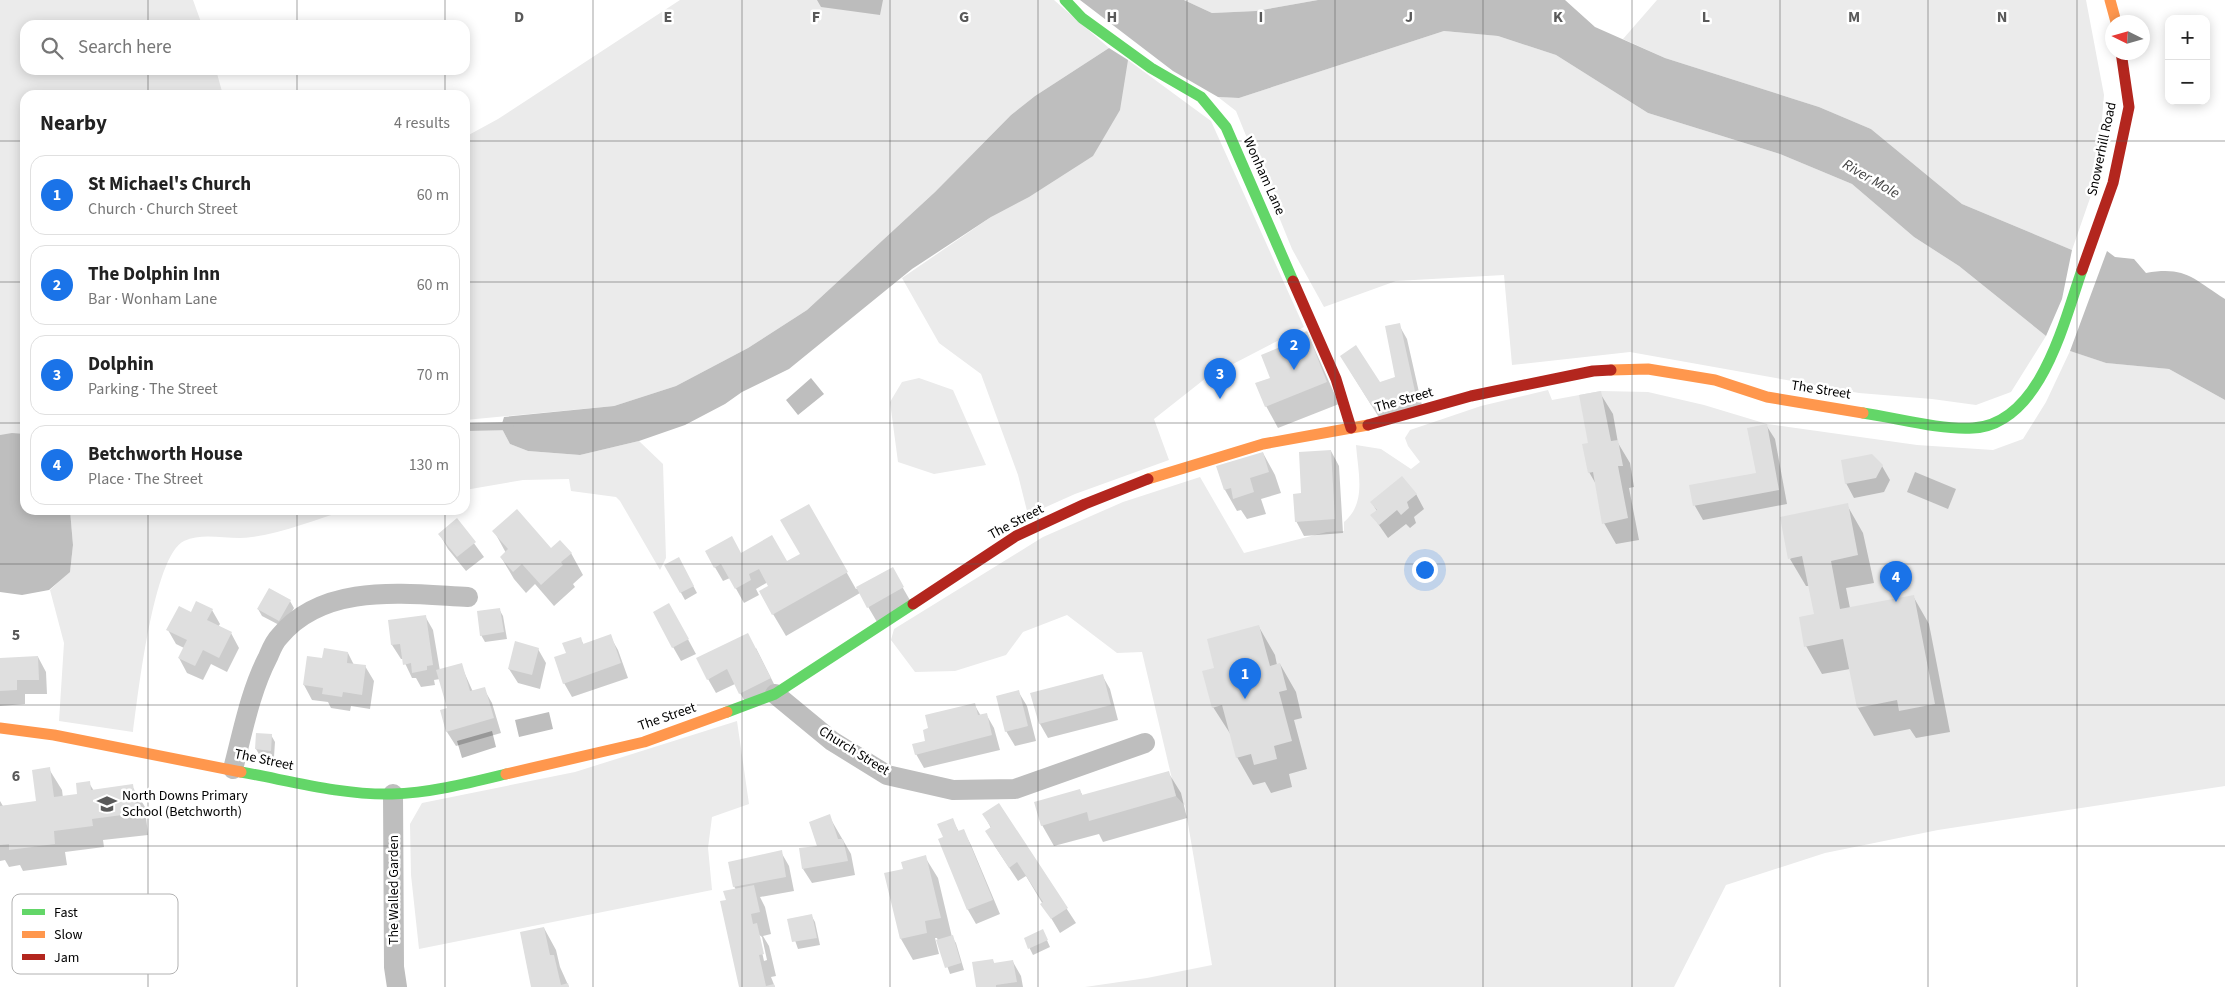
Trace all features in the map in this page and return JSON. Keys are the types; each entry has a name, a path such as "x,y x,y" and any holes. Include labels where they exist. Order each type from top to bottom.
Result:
{"street":[{"name":"Wonham Lane","path":"1065,0 1082,18 1151,68 1201,97 1226,127 1336,379 1351,428"},
{"path":"2110,0 2114,15"},
{"name":"Snowerhill Road","path":"2051,359 2113,184 2129,107 2122,60"},
{"name":"The Street","path":"0,728 54,735 340,791 393,794 460,785 644,742 774,694 1016,536 1085,504 1159,475 1263,444 1379,423 1471,396 1593,370 1648,369 1715,380 1767,396 1940,425 1974,428 2002,420 2030,394 2051,359"},
{"path":"233,769 258,677 278,637 299,617 341,598 393,594 468,597"},
{"name":"Church Street","path":"774,694 832,741 887,775 953,790 1015,789 1145,743"},
{"name":"The Walled Garden","path":"393,794 394,967 397,987"}],"shaded area":[{"path":"0,0 193,0 200,20 20,20 20,75 217,75 222,90 20,90 20,434 0,435"},
{"path":"680,0 1054,0 1109,48 1035,96 1011,115 935,192 807,310 748,348 676,386 614,406 470,420 470,134 498,119"},
{"path":"1184,0 1318,0 1256,11 1212,13"},
{"path":"1657,0 2086,0 2104,95 2097,178 2072,250 1962,204 1871,129 1819,107 1665,58 1623,39"},
{"path":"1444,31 1498,36 1556,55 1648,113 1780,154 1852,184 1914,237 1959,266 2046,336 2011,392 1976,405 1859,393 1630,352 1512,365 1504,275 1396,281 1324,307 1292,249 1236,111 1218,97 1239,98"},
{"path":"1128,60 1211,121 1304,327 1206,378 1154,419 1169,460 1075,494 1028,515 1018,475 981,374 939,343 902,278 991,217"},
{"path":"2070,351 2106,363 2169,369 2225,400 2225,786 1938,830 1825,853 1726,885 1674,987 1085,987 1147,978 1212,965 1185,806 1176,796 1142,652 1117,653 1067,615 1023,632 1006,655 955,671 915,672 891,640 894,629 1043,537 1123,502 1200,477 1244,553 1327,532 1344,531 1344,522 1356,506 1358,497 1359,477 1356,445 1381,449 1411,469 1420,462 1408,446 1405,438 1410,430 1481,406 1548,390 1552,400 1601,391 1648,392 1704,405 1767,424 1917,445 1993,450 2023,439 2046,402"},
{"path":"919,378 953,390 986,465 934,474 898,462 890,402 902,382"},
{"path":"470,427 501,427 510,444 528,451 580,455 639,441 663,464 666,558 660,570 616,497 571,491 569,479 523,480 470,489"},
{"path":"70,515 331,515 264,535 244,538 209,536 192,538 184,541 173,552 164,572 149,629 133,732 59,721 64,643 50,590 70,571 73,545"},
{"path":"737,721 749,804 712,817 708,848 712,890 419,949 411,875 410,824 422,803 575,772"}],"water":[{"name":"River Mole","path":"1080,0 1184,0 1212,13 1256,11 1318,0 1565,0 1595,27 1665,58 1819,107 1871,129 1962,204 2072,250 2062,299 2046,336 1959,266 1914,237 1852,184 1780,154 1648,113 1556,55 1498,36 1444,31 1239,98 1218,97 1173,71"},
{"path":"1109,48 1128,60 1120,110 1093,156 1029,197 991,217 912,269 789,369 742,392 725,404 685,425 639,441 580,455 528,451 510,444 501,427 504,417 614,406 676,386 748,348 807,310 935,192 1011,115 1035,96"},
{"path":"2107,251 2115,257 2134,259 2146,273 2171,271 2188,276 2225,299 2225,400 2169,369 2106,363 2070,351"},
{"path":"811,378 824,394 798,415 786,400"},
{"path":"20,434 20,515 70,515 73,545 70,572 49,590 22,595 0,592 0,435"},
{"path":"1915,472 1956,489 1948,509 1907,492"},
{"path":"549,712 553,729 519,737 515,720"},
{"path":"492,731 496,747 462,758 457,741"}],"building":[{"path":"1400,323 1416,396 1384,404 1382,398 1371,405 1340,356 1356,345 1380,382 1395,377 1385,326"},
{"path":"1307,331 1327,382 1265,407 1255,383 1270,378 1261,355 1285,345 1283,340"},
{"path":"1601,391 1611,441 1618,440 1623,466 1618,466 1628,518 1602,524 1593,472 1588,473 1582,444 1588,443 1579,395"},
{"path":"1767,424 1779,490 1693,506 1689,485 1756,473 1747,428"},
{"path":"1331,450 1335,519 1295,522 1293,494 1301,493 1299,452"},
{"path":"1263,452 1269,472 1250,478 1254,492 1233,499 1231,488 1224,490 1216,466"},
{"path":"1872,454 1883,465 1876,478 1845,484 1841,460"},
{"path":"1402,476 1417,494 1407,502 1409,508 1401,515 1397,510 1379,525 1370,515 1377,510 1370,502"},
{"path":"1848,503 1858,555 1831,561 1840,609 1914,595 1935,704 1899,711 1897,700 1857,708 1843,639 1804,647 1799,617 1814,614 1802,556 1788,559 1780,517"},
{"path":"809,504 848,572 772,615 759,591 768,586 759,569 749,574 751,580 735,589 721,564 714,568 705,551 732,536 741,553 772,535 787,561 800,554 780,520"},
{"path":"517,509 551,548 560,540 572,553 561,562 563,565 541,585 522,564 513,572 500,557 508,549 492,531"},
{"path":"457,518 476,542 457,557 438,534"},
{"path":"679,557 694,586 680,593 664,565"},
{"path":"893,567 904,587 867,608 856,587"},
{"path":"269,588 291,600 279,621 257,609"},
{"path":"196,601 213,609 207,620 232,632 219,658 203,650 195,666 178,658 187,640 166,630 179,606 191,612"},
{"path":"669,603 689,639 672,648 653,612"},
{"path":"500,608 504,632 480,636 477,611"},
{"path":"426,615 433,665 427,666 427,670 412,673 411,663 403,665 400,644 391,645 388,620"},
{"path":"1259,625 1270,666 1280,663 1287,690 1279,692 1292,741 1274,746 1277,759 1254,765 1251,754 1236,758 1222,705 1212,708 1202,671 1214,668 1207,639"},
{"path":"748,633 771,678 739,694 727,669 707,680 696,658"},
{"path":"611,634 621,663 563,684 554,657 566,653 562,643 581,637 583,644"},
{"path":"515,641 539,648 532,675 508,669"},
{"path":"324,648 348,652 347,663 366,665 362,695 343,692 342,697 322,694 323,688 303,685 307,656 322,658"},
{"path":"38,656 39,680 17,680 17,690 0,691 0,658"},
{"path":"462,663 470,691 485,687 494,718 446,732 440,710 447,708 436,670"},
{"path":"1103,674 1111,705 1039,724 1030,693"},
{"path":"1019,690 1028,726 1005,732 996,696"},
{"path":"975,703 978,715 987,713 992,735 915,755 912,744 925,741 923,730 928,728 925,715"},
{"path":"256,733 272,734 271,751 255,749"},
{"path":"50,767 54,797 77,794 76,783 90,781 91,790 133,784 137,813 92,819 93,826 54,831 55,844 9,850 9,844 0,845 0,806 36,801 32,770"},
{"path":"1169,771 1176,796 1089,821 1087,812 1041,826 1034,802 1080,789 1082,795"},
{"path":"999,803 1068,908 1051,919 1040,904 1043,902 1017,862 1009,868 985,831 991,827 982,814"},
{"path":"830,814 838,839 843,839 848,861 802,869 799,848 817,846 809,822"},
{"path":"953,818 958,831 964,829 993,900 967,910 938,839 943,837 937,824"},
{"path":"782,850 786,877 733,887 728,862"},
{"path":"926,855 941,918 925,921 927,933 900,939 884,873 903,869 901,862"},
{"path":"754,885 760,912 751,914 753,924 757,923 764,954 759,955 766,986 774,984 775,987 739,987 720,901 726,900 723,891"},
{"path":"812,914 817,938 792,942 787,919"},
{"path":"544,927 550,955 554,955 561,985 568,983 569,987 531,987 520,932"},
{"path":"1043,929 1048,940 1028,949 1024,938"},
{"path":"953,935 961,963 945,968 936,940"},
{"path":"993,959 994,963 1013,960 1017,982 996,985 996,987 976,987 972,962"}],"waterway":[{"path":"470,427 510,426"}],"traffic: fast":[{"path":"1065,0 1082,18 1151,68 1201,97 1226,127 1293,281"},
{"path":"1863,413 1946,427 1973,428 1996,422 2016,409 2033,390 2046,367 2058,341 2082,270"},
{"path":"727,712 775,694 913,604"},
{"path":"241,772 335,790 373,794 435,790 506,774"}],"traffic: slow":[{"path":"2110,0 2114,15"},
{"path":"1611,370 1648,369 1715,380 1767,397 1863,413"},
{"path":"1148,479 1263,444 1368,425"},
{"path":"506,774 644,742 727,712"},
{"path":"0,728 54,735 241,772"}],"traffic: jam":[{"path":"2082,270 2113,183 2129,107 2122,60"},
{"path":"1293,281 1336,379 1351,428"},
{"path":"1368,425 1471,396 1593,371 1611,370"},
{"path":"913,604 1016,536 1085,504 1148,479"}],"place":[{"name":"The Dolphin Inn","path":"1294,370"},
{"name":"Dolphin","path":"1220,399"},
{"name":"Betchworth House","path":"1896,602"},
{"name":"St Michael's Church","path":"1245,699"},
{"name":"North Downs Primary School (Betchworth)","path":"107,804"}]}
